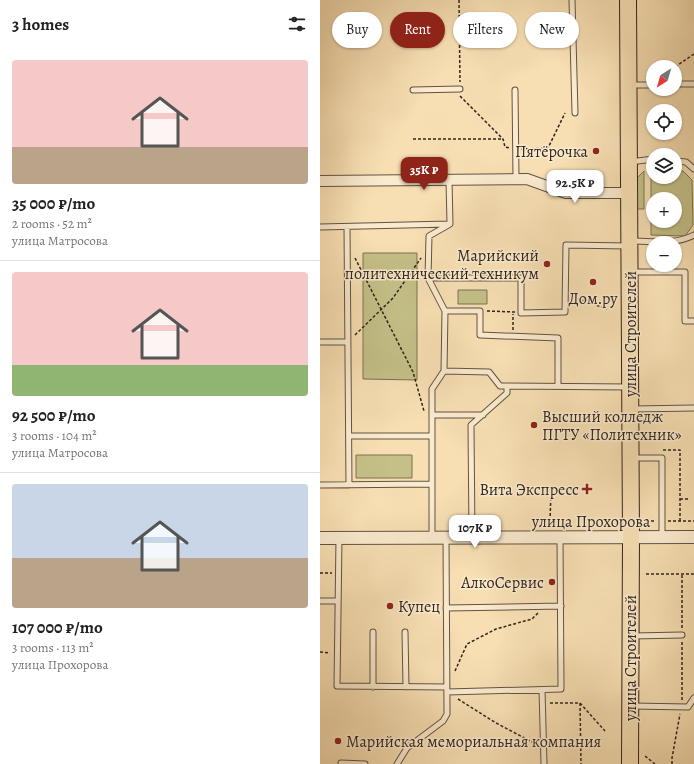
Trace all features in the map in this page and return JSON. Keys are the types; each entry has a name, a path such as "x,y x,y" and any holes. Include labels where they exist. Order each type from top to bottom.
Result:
{"main road":[{"name":"улица Строителей","path":"628,0 631,536 630,764"}],"street":[{"path":"320,181 527,179 566,193 629,193"},
{"name":"улица Прохорова","path":"320,538 694,537"}],"lane":[{"path":"572,0 575,113"},
{"path":"628,85 646,84"},
{"path":"682,84 694,84"},
{"path":"413,90 460,89"},
{"path":"515,90 516,179"},
{"path":"629,162 646,160"},
{"path":"682,162 686,162 694,170"},
{"path":"449,180 450,224"},
{"path":"320,228 450,224"},
{"path":"432,538 432,389 444,371 445,311 428,278 429,236 450,224"},
{"path":"347,227 349,485"},
{"path":"428,278 520,278 521,313 566,312 566,246 671,242 686,239 694,235"},
{"path":"629,272 685,272 685,321 694,321"},
{"path":"445,311 480,311 480,335 558,338 558,386"},
{"path":"320,342 348,342"},
{"path":"444,371 489,372 500,386 630,387"},
{"path":"472,537 471,425 507,393 508,386"},
{"path":"630,409 694,408"},
{"path":"432,415 483,415"},
{"path":"349,436 432,436"},
{"path":"630,458 662,458 662,537"},
{"path":"320,485 432,484"},
{"path":"397,764 407,748 443,721 447,714 446,537"},
{"path":"339,538 337,686 542,690 561,689 560,537"},
{"path":"320,601 338,601"},
{"path":"446,608 561,606"},
{"path":"373,632 373,687"},
{"path":"405,632 406,687"},
{"path":"630,636 682,636"},
{"path":"542,690 544,764"},
{"path":"630,706 688,707 694,698"},
{"path":"341,763 365,764"}],"path":[{"path":"459,0 460,89"},
{"path":"682,63 694,54"},
{"path":"413,139 503,138"},
{"path":"347,243 413,372 426,414"},
{"path":"348,342 393,298 429,246"},
{"path":"566,295 607,309"},
{"path":"480,311 521,313"},
{"path":"513,312 513,336"},
{"path":"657,450 680,450 680,521"},
{"path":"550,521 551,492"},
{"path":"680,499 690,499"},
{"path":"320,573 338,573"},
{"path":"646,574 694,574"},
{"path":"543,747 496,723 447,689 467,644 496,629 532,618 545,606"},
{"path":"320,652 337,654"},
{"path":"542,703 580,703 605,731"},
{"path":"580,703 581,764"},
{"path":"672,764 682,707"},
{"path":"645,756 655,764"}],"shaded area":[{"path":"644,171 644,209 635,209 635,180"},
{"path":"682,171 692,180 693,225 685,236 651,235 651,228 682,228 682,192 651,192 651,184 682,184"},
{"path":"363,253 417,253 417,380 363,379"},
{"path":"458,290 487,290 487,304 458,304"},
{"path":"356,455 412,455 412,478 356,478"}],"place":[{"name":"Пятёрочка","path":"596,151"},
{"name":"Марийский политехнический техникум","path":"547,264"},
{"name":"Дом.ру","path":"593,282"},
{"name":"Высший колледж ПГТУ «Политехник»","path":"534,425"},
{"name":"Вита Экспресс","path":"587,489"},
{"name":"АлкоСервис","path":"552,582"},
{"name":"Купец","path":"390,606"},
{"name":"Марийская мемориальная компания","path":"338,741"}]}
